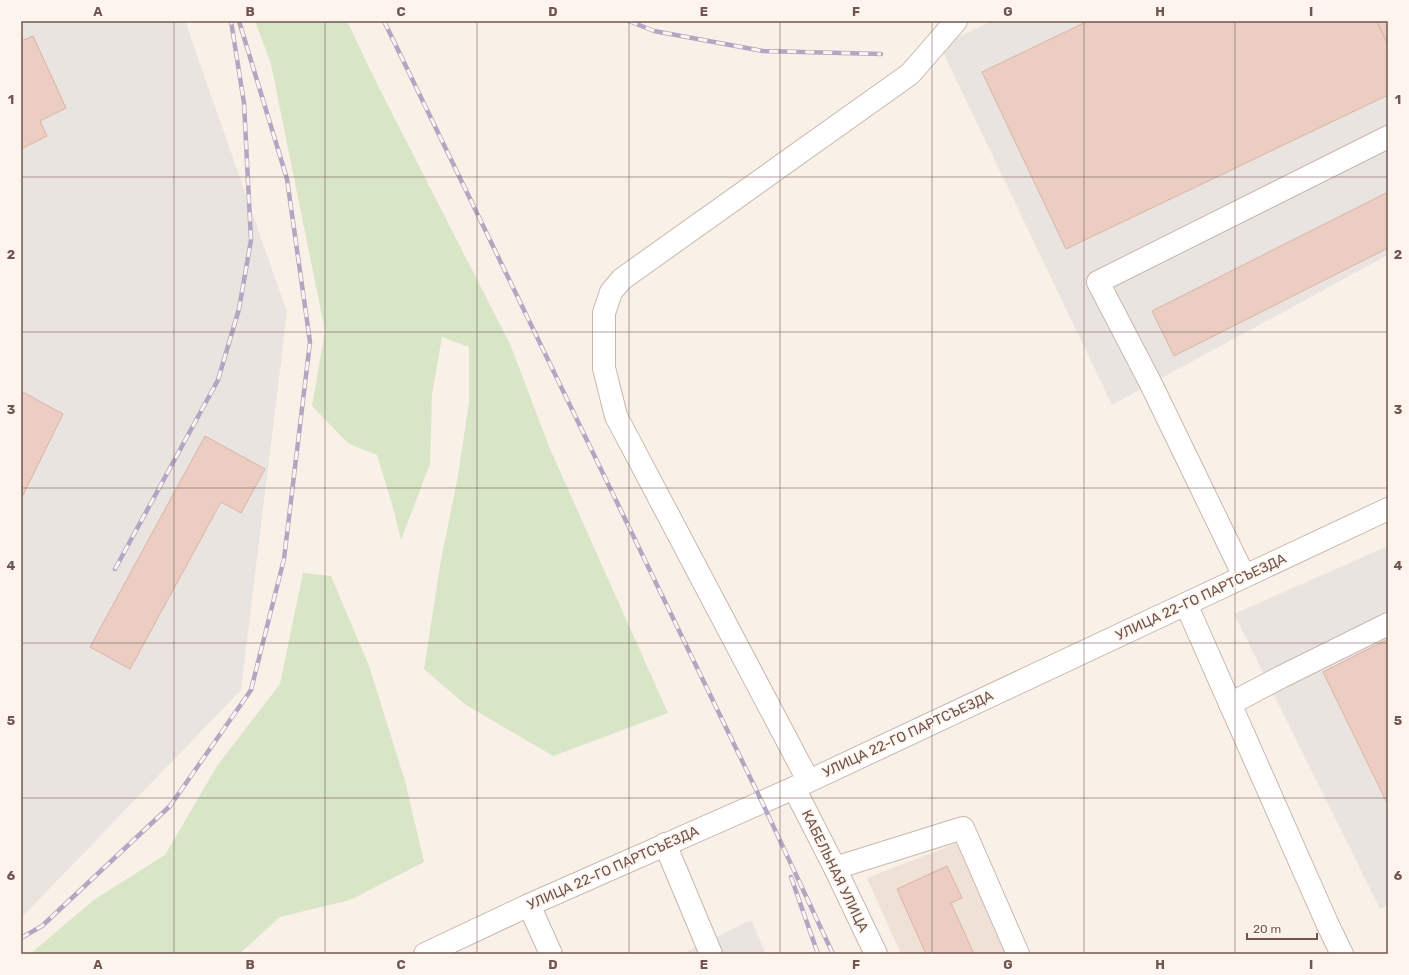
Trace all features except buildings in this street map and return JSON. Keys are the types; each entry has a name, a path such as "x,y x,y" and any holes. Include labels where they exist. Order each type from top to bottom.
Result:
{"street":[{"name":"КАБЕЛЬНАЯ УЛИЦА","path":"876,954 835,868 801,784 616,416 604,368 604,313 611,292 622,279 910,74 956,21"},
{"path":"1244,576 1151,384 1098,282 1388,137"},
{"name":"УЛИЦА 22-ГО ПАРТСЪЕЗДА","path":"425,954 529,905 801,784 1388,509"},
{"path":"1186,604 1327,924 1342,954"},
{"path":"1230,704 1388,624"},
{"path":"835,868 963,828 1018,954"},
{"path":"665,844 711,954"},
{"path":"529,905 551,954"}],"shaded area":[{"path":"21,21 185,21 287,312 241,690 21,918"},
{"path":"991,21 1388,21 1388,255 1112,405 940,46"},
{"path":"1388,546 1388,905 1380,909 1234,614"},
{"path":"957,843 1006,954 901,954 867,878"},
{"path":"751,920 766,954 682,954"}],"green space":[{"path":"255,21 347,21 376,82 510,344 550,449 668,713 553,756 466,705 424,669 441,560 457,481 469,403 469,347 442,337 432,394 430,464 401,540 377,455 349,444 312,406 325,331 271,64"},
{"path":"303,573 331,576 369,666 405,781 424,862 350,900 280,917 239,954 30,954 95,899 165,855 217,766 280,684"}],"railway":[{"path":"115,569 218,380 239,309 251,240 244,103 231,21"},
{"path":"21,938 42,926 170,806 251,690 284,559 310,342 287,179 239,21"},
{"path":"384,21 762,802 833,954"},
{"path":"629,21 654,31 763,51 881,54"},
{"path":"791,877 818,954"}]}
